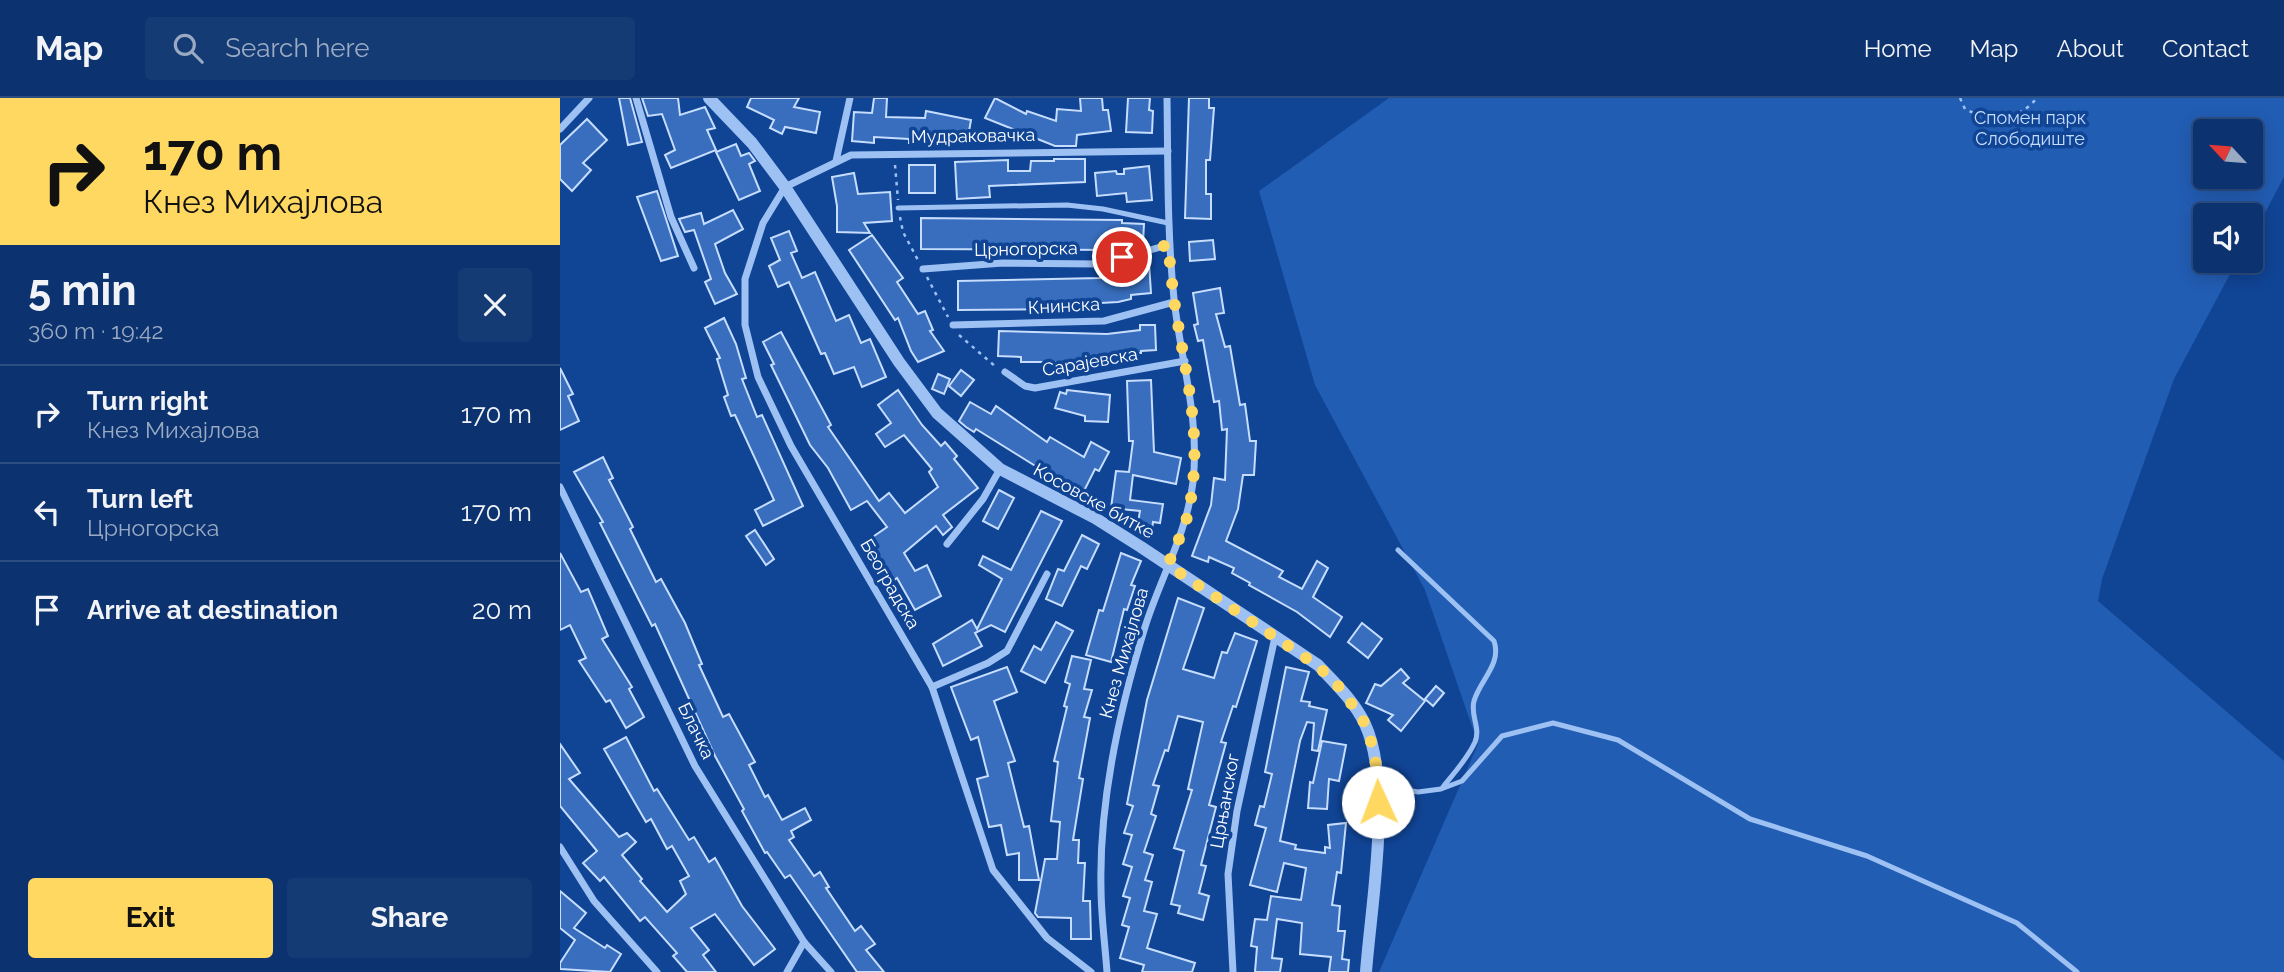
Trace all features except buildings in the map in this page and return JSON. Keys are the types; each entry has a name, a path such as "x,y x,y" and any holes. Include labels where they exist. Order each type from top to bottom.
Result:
{"street":[{"path":"560,130 589,98"},
{"path":"636,98 671,217 694,268"},
{"name":"Косовске битке","path":"709,98 751,143 785,187 892,351 937,412 1000,469 1094,518 1168,565 1318,666 1342,690 1364,722 1375,753 1379,785 1366,972"},
{"path":"836,161 850,98"},
{"name":"Кнез Михајлова","path":"1107,972 1101,886 1107,796 1121,709 1168,565 1188,513 1194,474 1195,427 1174,302 1168,245 1167,98"},
{"name":"Мудраковачка","path":"785,187 851,155 1168,151"},
{"name":"Београдска","path":"785,187 763,223 744,279 745,325 758,377 790,446 932,687 993,870 1047,939 1091,972"},
{"name":"Црногорска","path":"923,269 1003,263 1099,264 1168,245"},
{"name":"Книнска","path":"953,326 1104,321 1174,302"},
{"name":"Сарајевска","path":"1005,373 1025,386 1035,388 1185,361"},
{"path":"947,544 984,499 1000,469"},
{"name":"Блачка","path":"560,487 695,766 804,942 831,972"},
{"path":"932,687 988,663 1007,650 1047,573"},
{"name":"Црњанског","path":"1233,972 1228,874 1237,811 1275,637"},
{"path":"560,847 594,901 657,972"},
{"path":"788,972 804,942"}],"lane":[{"path":"898,208 1067,205 1103,209 1168,223"},
{"path":"1398,550 1494,641 1497,649 1472,709 1479,732 1474,746 1441,789"},
{"path":"1379,785 1418,792 1441,789 1462,781 1502,736 1553,723 1618,740 1750,819 1867,856 2017,923 2077,972"}],"path":[{"path":"1960,98 1965,109 1981,117 2006,119 2037,98"}],"green space":[{"name":"Спомен парк Слободиште","path":"1389,98 2284,98 2284,177 2263,216 2263,203 2193,203 2193,273 2231,273 2174,379 2102,579 2098,601 2284,761 2284,972 1379,972 1478,744 1425,590 1315,385 1259,191"}],"route":[{"path":"1122,257 1168,245 1174,302 1189,377 1195,427 1193,484 1188,513 1168,565 1318,666 1342,690 1364,722 1375,753 1378,802"}]}
